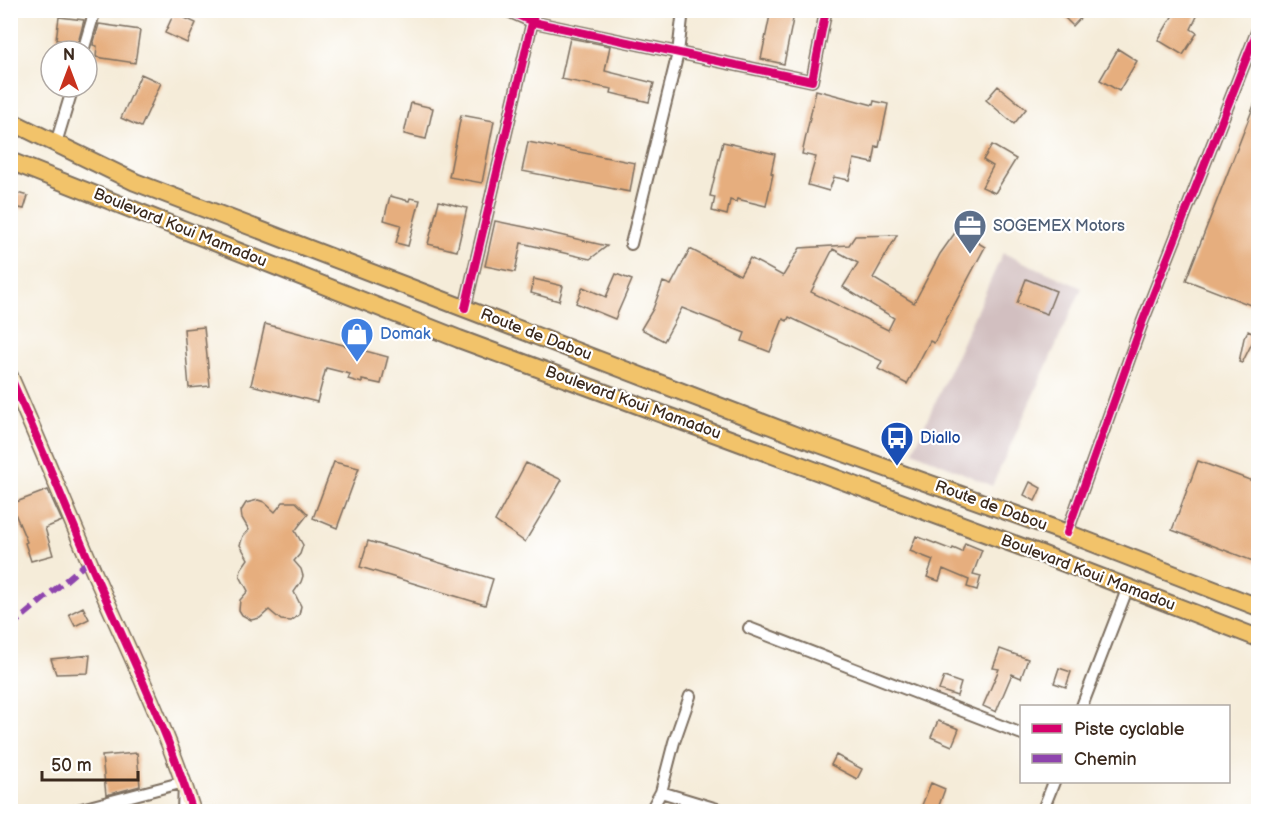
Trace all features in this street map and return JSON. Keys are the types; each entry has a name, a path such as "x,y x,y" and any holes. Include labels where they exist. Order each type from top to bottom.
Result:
{"main road":[{"name":"Route de Dabou","path":"10,121 135,182 806,439 1067,533"},
{"name":"Boulevard Koui Mamadou","path":"12,163 459,339 1128,587 1258,638"},
{"name":"Boulevard Koui Mamadou","path":"1067,533 1258,607"}],"street":[{"path":"87,39 95,10"},
{"path":"506,10 678,53 812,81 826,10"},
{"path":"632,244 678,53 683,10"},
{"path":"465,308 534,16"},
{"path":"1067,533 1142,323 1258,29"},
{"path":"56,144 69,99"},
{"path":"10,376 93,569 151,696 193,812"},
{"path":"1082,705 1128,587"},
{"path":"749,628 1020,733"},
{"path":"650,812 661,792 674,742 690,696"},
{"path":"70,812 184,782"},
{"path":"183,812 184,782"},
{"path":"1042,812 1054,783"},
{"path":"661,792 727,812"}],"shaded area":[{"path":"1003,253 1082,288 992,486 913,451"}],"building":[{"path":"771,10 794,14 784,64 761,59"},
{"path":"1057,10 1088,10 1073,26"},
{"path":"1176,10 1200,10 1191,29 1197,33 1183,55 1158,40"},
{"path":"174,13 196,23 187,43 165,33"},
{"path":"59,17 84,20 79,39 56,39"},
{"path":"99,24 140,30 135,63 99,57 99,39 95,39"},
{"path":"570,38 610,46 605,71 654,83 649,102 611,93 612,89 561,79"},
{"path":"1118,49 1137,61 1119,91 1100,80"},
{"path":"141,74 161,83 141,127 121,118"},
{"path":"998,86 1026,109 1014,124 986,100"},
{"path":"816,90 873,105 874,101 888,104 879,147 876,146 873,163 854,159 849,180 834,177 829,191 808,185 816,157 802,154"},
{"path":"1258,95 1258,308 1186,280"},
{"path":"411,103 433,108 426,139 404,134"},
{"path":"461,115 494,121 482,183 449,177"},
{"path":"528,142 635,163 630,192 522,171"},
{"path":"723,142 775,154 766,206 737,199 736,202 730,200 727,215 712,211 715,197 710,196"},
{"path":"992,145 1016,159 995,193 982,187 993,166 983,160"},
{"path":"10,191 28,196 24,209 10,206"},
{"path":"390,196 409,201 410,198 420,200 408,246 396,243 401,225 384,220"},
{"path":"439,201 467,208 457,251 428,244"},
{"path":"495,221 607,246 590,259 521,243 515,272 485,266"},
{"path":"957,230 985,247 934,343 930,341 907,384 878,369 882,361 789,317 787,321 783,319 770,352 742,341 745,333 682,308 664,341 641,329 653,309 663,282 671,285 690,249 740,275 750,258 783,276 800,248 849,245 855,236 897,235 873,278 914,303 940,254","holes":["833,249 858,263 843,287 894,318 888,330 811,292"]},
{"path":"616,274 632,280 615,319 576,303 583,287 606,297"},
{"path":"534,279 563,286 559,301 531,293"},
{"path":"1026,279 1056,291 1047,314 1017,303"},
{"path":"265,324 388,357 381,384 362,380 362,383 348,379 350,374 326,368 317,402 251,385"},
{"path":"204,327 210,386 189,388 184,329"},
{"path":"1248,331 1256,335 1242,363 1239,362 1244,338"},
{"path":"1198,461 1258,483 1258,563 1172,530"},
{"path":"334,462 359,468 337,528 313,518"},
{"path":"526,463 562,480 525,542 495,521"},
{"path":"1030,482 1041,488 1035,501 1024,495"},
{"path":"48,490 62,521 45,528 53,555 31,561 25,543 27,542 11,504"},
{"path":"258,500 264,502 275,512 283,502 296,502 308,514 295,531 303,545 294,561 301,569 303,576 294,592 301,606 299,615 291,621 281,620 269,610 260,618 251,620 242,615 239,610 240,600 248,591 240,576 241,569 248,559 240,545 243,536 249,530 241,511 246,503"},
{"path":"916,536 952,550 953,548 962,552 965,543 982,550 973,574 981,576 977,590 967,587 969,580 943,569 939,581 927,577 933,560 910,551"},
{"path":"368,541 493,579 485,605 360,567"},
{"path":"83,607 89,619 75,626 69,614"},
{"path":"1000,649 1028,659 1021,678 1012,674 996,712 983,706 999,669 993,668"},
{"path":"90,655 88,673 56,674 51,659"},
{"path":"1059,668 1071,672 1066,687 1054,683"},
{"path":"944,677 961,683 957,696 939,690"},
{"path":"938,721 959,729 952,746 931,737"},
{"path":"137,753 140,786 106,795 102,756"},
{"path":"836,755 862,769 857,779 831,765"},
{"path":"931,783 945,789 937,811 922,805"}],"marked path":[{"path":"10,627 89,561"}],"cycle path":[{"path":"506,10 533,22 812,81 826,10"},
{"path":"465,308 535,10"},
{"path":"1067,533 1142,323 1258,29"},
{"path":"10,376 159,720 193,812"}],"place":[{"name":"SOGEMEX Motors","path":"970,255"},
{"name":"Domak","path":"357,363"},
{"name":"Diallo","path":"897,467"}]}
